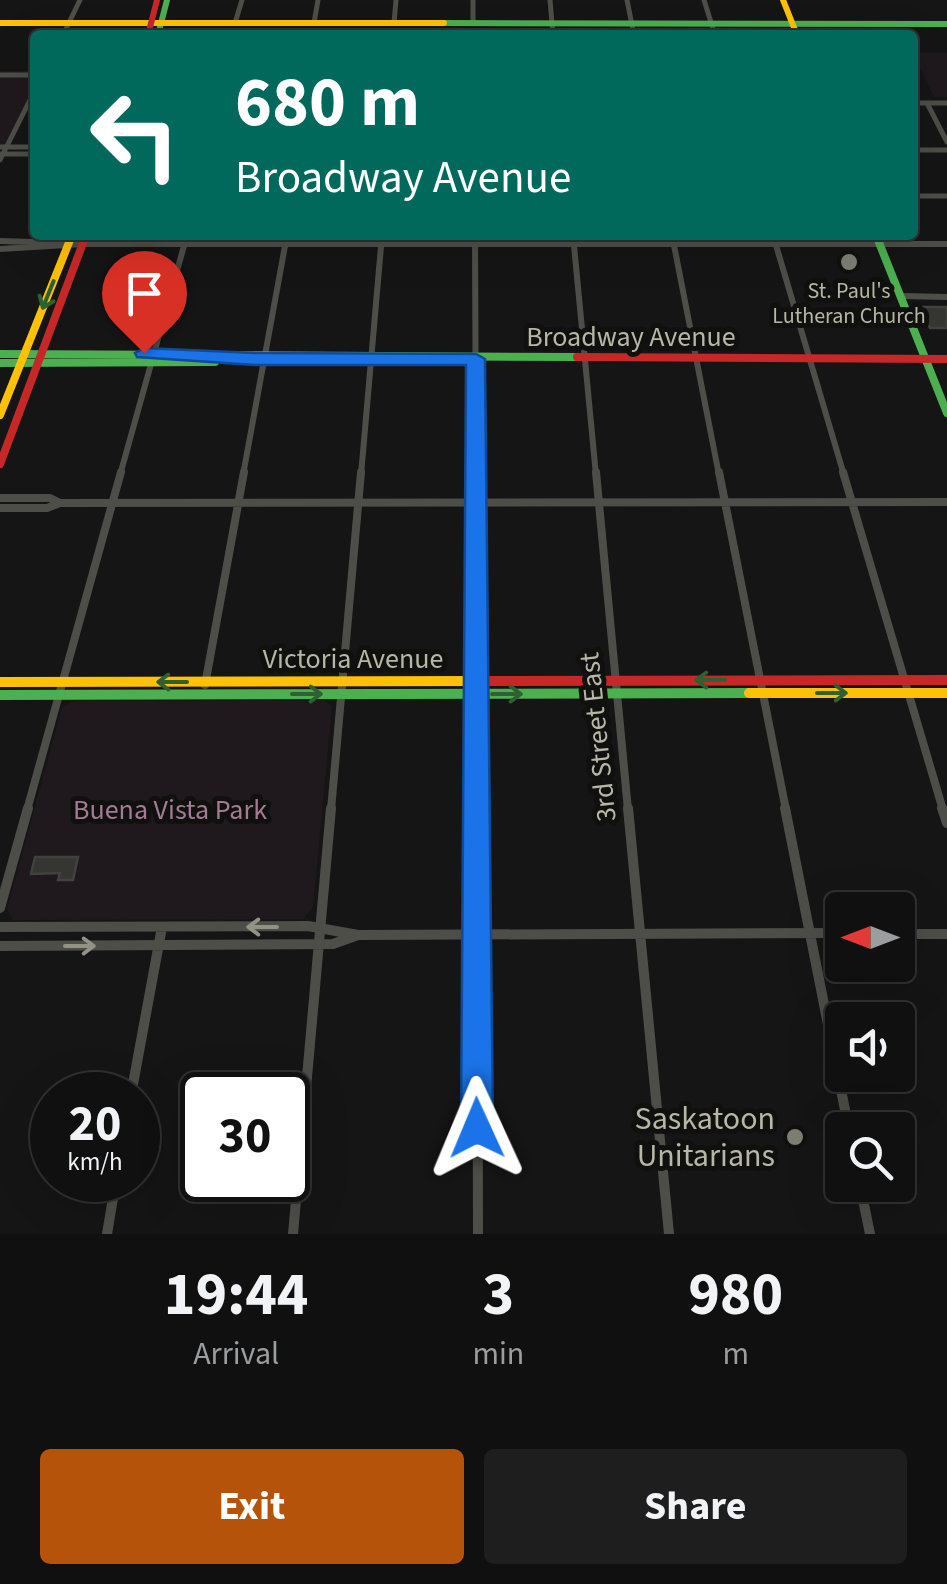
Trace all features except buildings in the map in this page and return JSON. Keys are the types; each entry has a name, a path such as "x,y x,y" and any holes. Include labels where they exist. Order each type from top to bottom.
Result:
{"main road":[{"path":"155,29 158,0"},
{"path":"155,29 167,0"},
{"path":"783,0 794,29"},
{"path":"0,23 155,29 473,23 553,29 794,29 947,24"},
{"path":"0,415 70,240"},
{"path":"0,464 85,240"},
{"path":"878,240 947,412"},
{"name":"Broadway Avenue","path":"0,354 22,359"},
{"name":"Broadway Avenue","path":"0,363 22,359 947,359"},
{"name":"Victoria Avenue","path":"0,696 339,694 615,680 947,680"},
{"name":"Victoria Avenue","path":"0,682 340,681 616,694 947,693"}],"street":[{"path":"66,30 80,0"},
{"path":"242,0 242,27"},
{"path":"318,0 322,27"},
{"path":"396,0 398,27"},
{"path":"473,0 473,23"},
{"path":"550,0 553,29"},
{"path":"627,0 633,29"},
{"path":"704,0 713,29"},
{"path":"0,72 30,72"},
{"path":"2,153 30,100"},
{"path":"918,103 947,103"},
{"path":"927,103 947,142"},
{"path":"2,153 30,150"},
{"path":"918,150 947,150"},
{"path":"918,196 947,196"},
{"path":"0,249 52,249 70,240"},
{"path":"0,908 185,240"},
{"path":"204,695 260,359 286,240"},
{"path":"293,1234 382,240"},
{"path":"475,240 478,1234"},
{"name":"3rd Street East","path":"573,240 670,1234"},
{"path":"673,240 845,1112"},
{"path":"774,240 947,822"},
{"path":"0,241 878,240 947,244"},
{"path":"901,296 947,296"},
{"path":"0,498 238,503 947,502"},
{"path":"0,508 46,508 60,502"},
{"path":"0,927 321,927 358,935 475,936 825,934"},
{"path":"135,1072 162,928"},
{"path":"915,934 947,934"},
{"path":"0,946 320,944 358,935"},
{"path":"107,1234 112,1202"},
{"path":"863,1202 870,1234"}],"green space":[{"path":"918,53 947,53 947,97 934,97 918,65"},
{"path":"0,71 30,71 30,100 7,147 0,147"},
{"name":"Buena Vista Park","path":"324,700 332,706 313,907 303,919 13,920 7,909 62,708 74,701"}],"traffic: fast":[{"path":"159,30 167,0"},
{"path":"444,23 947,24"},
{"path":"878,240 947,413"},
{"path":"0,354 577,357"},
{"path":"0,363 215,362"},
{"path":"0,695 749,693"}],"traffic: slow":[{"path":"783,0 795,30"},
{"path":"0,23 444,23"},
{"path":"0,415 70,240"},
{"path":"0,682 490,681"},
{"path":"749,693 947,693"}],"traffic: jam":[{"path":"149,30 157,0"},
{"path":"0,464 84,240"},
{"path":"577,357 947,359"},
{"path":"490,681 947,680"}],"place":[{"name":"St. Paul's Lutheran Church","path":"849,262"},
{"name":"Saskatoon Unitarians","path":"795,1137"}],"route":[{"path":"144,353 255,359 476,359 477,1128"}]}
